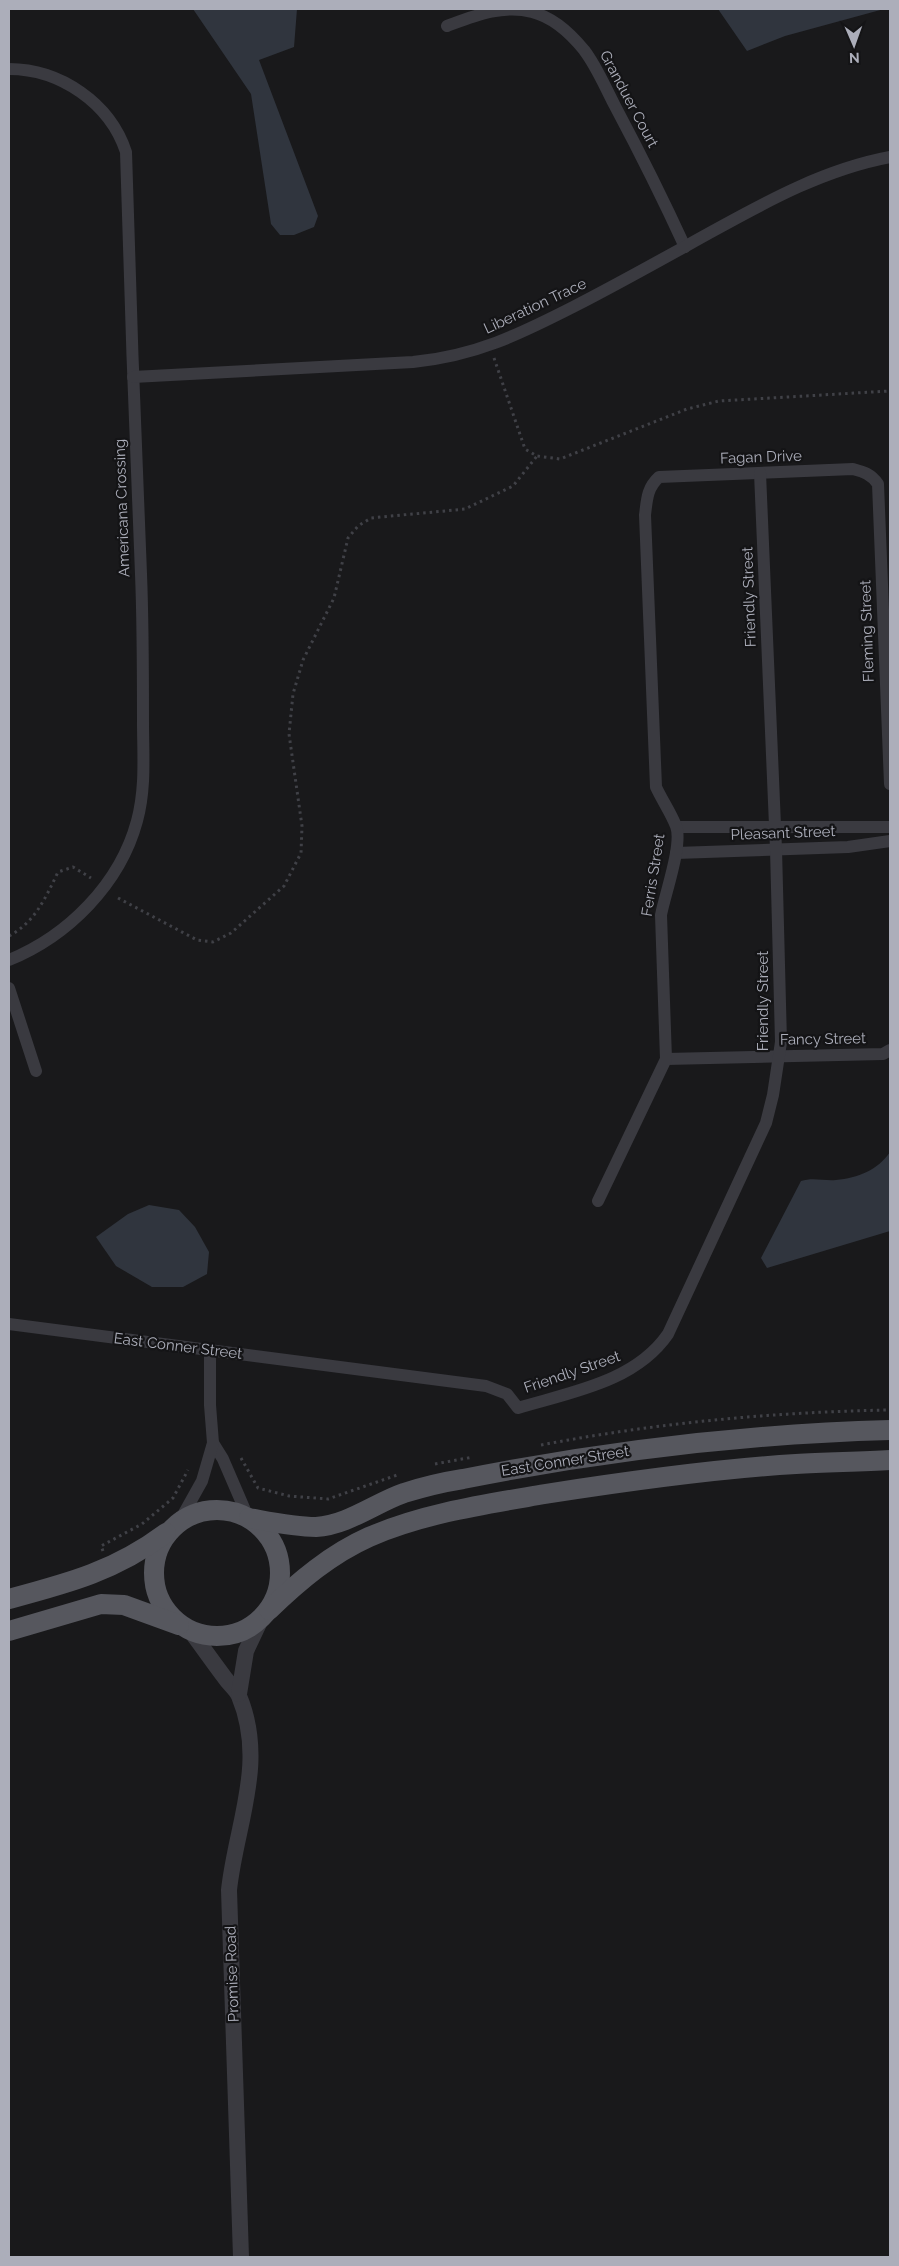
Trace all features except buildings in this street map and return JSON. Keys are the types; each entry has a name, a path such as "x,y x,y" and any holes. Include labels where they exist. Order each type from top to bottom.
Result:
{"main road":[{"name":"East Conner Street","path":"248,1518 297,1527 318,1527 358,1514 404,1493 461,1479 613,1452 782,1434 890,1430"},
{"name":"East Conner Street","path":"266,1613 314,1570 351,1547 369,1537 399,1526 437,1516 513,1500 618,1483 796,1464 890,1460"},
{"path":"9,1599 100,1572 134,1555 190,1516 204,1511 234,1512 248,1518 261,1527 271,1539 277,1552 280,1567 280,1582 276,1596 266,1613 250,1627 235,1633 220,1636 204,1634 124,1605 101,1604 9,1631"},
{"path":"176,1525 159,1548 154,1573 155,1586 165,1609 186,1628"}],"street":[{"name":"Granduer Court","path":"447,26 479,14 499,10 515,10 532,12 550,19 571,36 595,67 645,162 685,247"},
{"name":"Americana Crossing","path":"9,69 28,69 50,76 92,100 108,116 120,135 126,152 144,631 143,794 133,832 110,878 87,908 58,933 9,960"},
{"name":"Liberation Trace","path":"133,378 413,362 445,359 490,346 527,331 745,214 826,174 864,162 890,157"},
{"name":"Fagan Drive","path":"651,485 659,477 853,469 873,477"},
{"name":"Friendly Street","path":"518,1408 623,1374 644,1360 660,1346 668,1334 766,1123 781,1042 776,849 760,473"},
{"name":"Fleming Street","path":"873,477 878,484 890,784"},
{"name":"Ferris Street","path":"598,1201 666,1060 661,915 664,894 676,853 677,828 656,787 645,515 651,485"},
{"name":"Pleasant Street","path":"677,828 890,827"},
{"name":"Pleasant Street","path":"676,853 848,847 890,841"},
{"path":"9,988 36,1071"},
{"name":"Fancy Street","path":"666,1060 883,1054 890,1050"},
{"name":"East Conner Street","path":"9,1324 486,1386 507,1394 518,1408"},
{"path":"176,1525 202,1481 213,1443 210,1405 210,1349"},
{"path":"213,1443 248,1518"},
{"name":"Promise Road","path":"239,1694 246,1651 266,1613"},
{"name":"Promise Road","path":"186,1628 239,1694 246,1718 250,1757 247,1801 232,1862 229,1890 242,2257"}],"path":[{"path":"490,346 525,449 536,456 560,459 687,409 719,401 890,390"},
{"path":"118,898 197,940 213,942 231,933 284,886 301,852 302,826 289,734 293,694 303,660 334,598 348,538 358,526 371,518 465,508 513,486 536,456"},
{"path":"9,936 24,928 45,900 58,872 73,867 91,878"},
{"path":"105,1554 101,1546 142,1524 173,1498 188,1470"}],"shaded area":[{"path":"193,9 297,9 294,47 259,60 318,216 314,227 294,235 280,235 271,224 251,94"},
{"path":"718,9 884,9 785,36 747,51"},
{"path":"890,1152 890,1231 767,1268 761,1258 801,1181 810,1179 836,1180 860,1175 880,1164"},
{"path":"149,1205 179,1210 195,1227 209,1252 207,1274 183,1287 152,1287 116,1266 96,1237 128,1214"}]}
